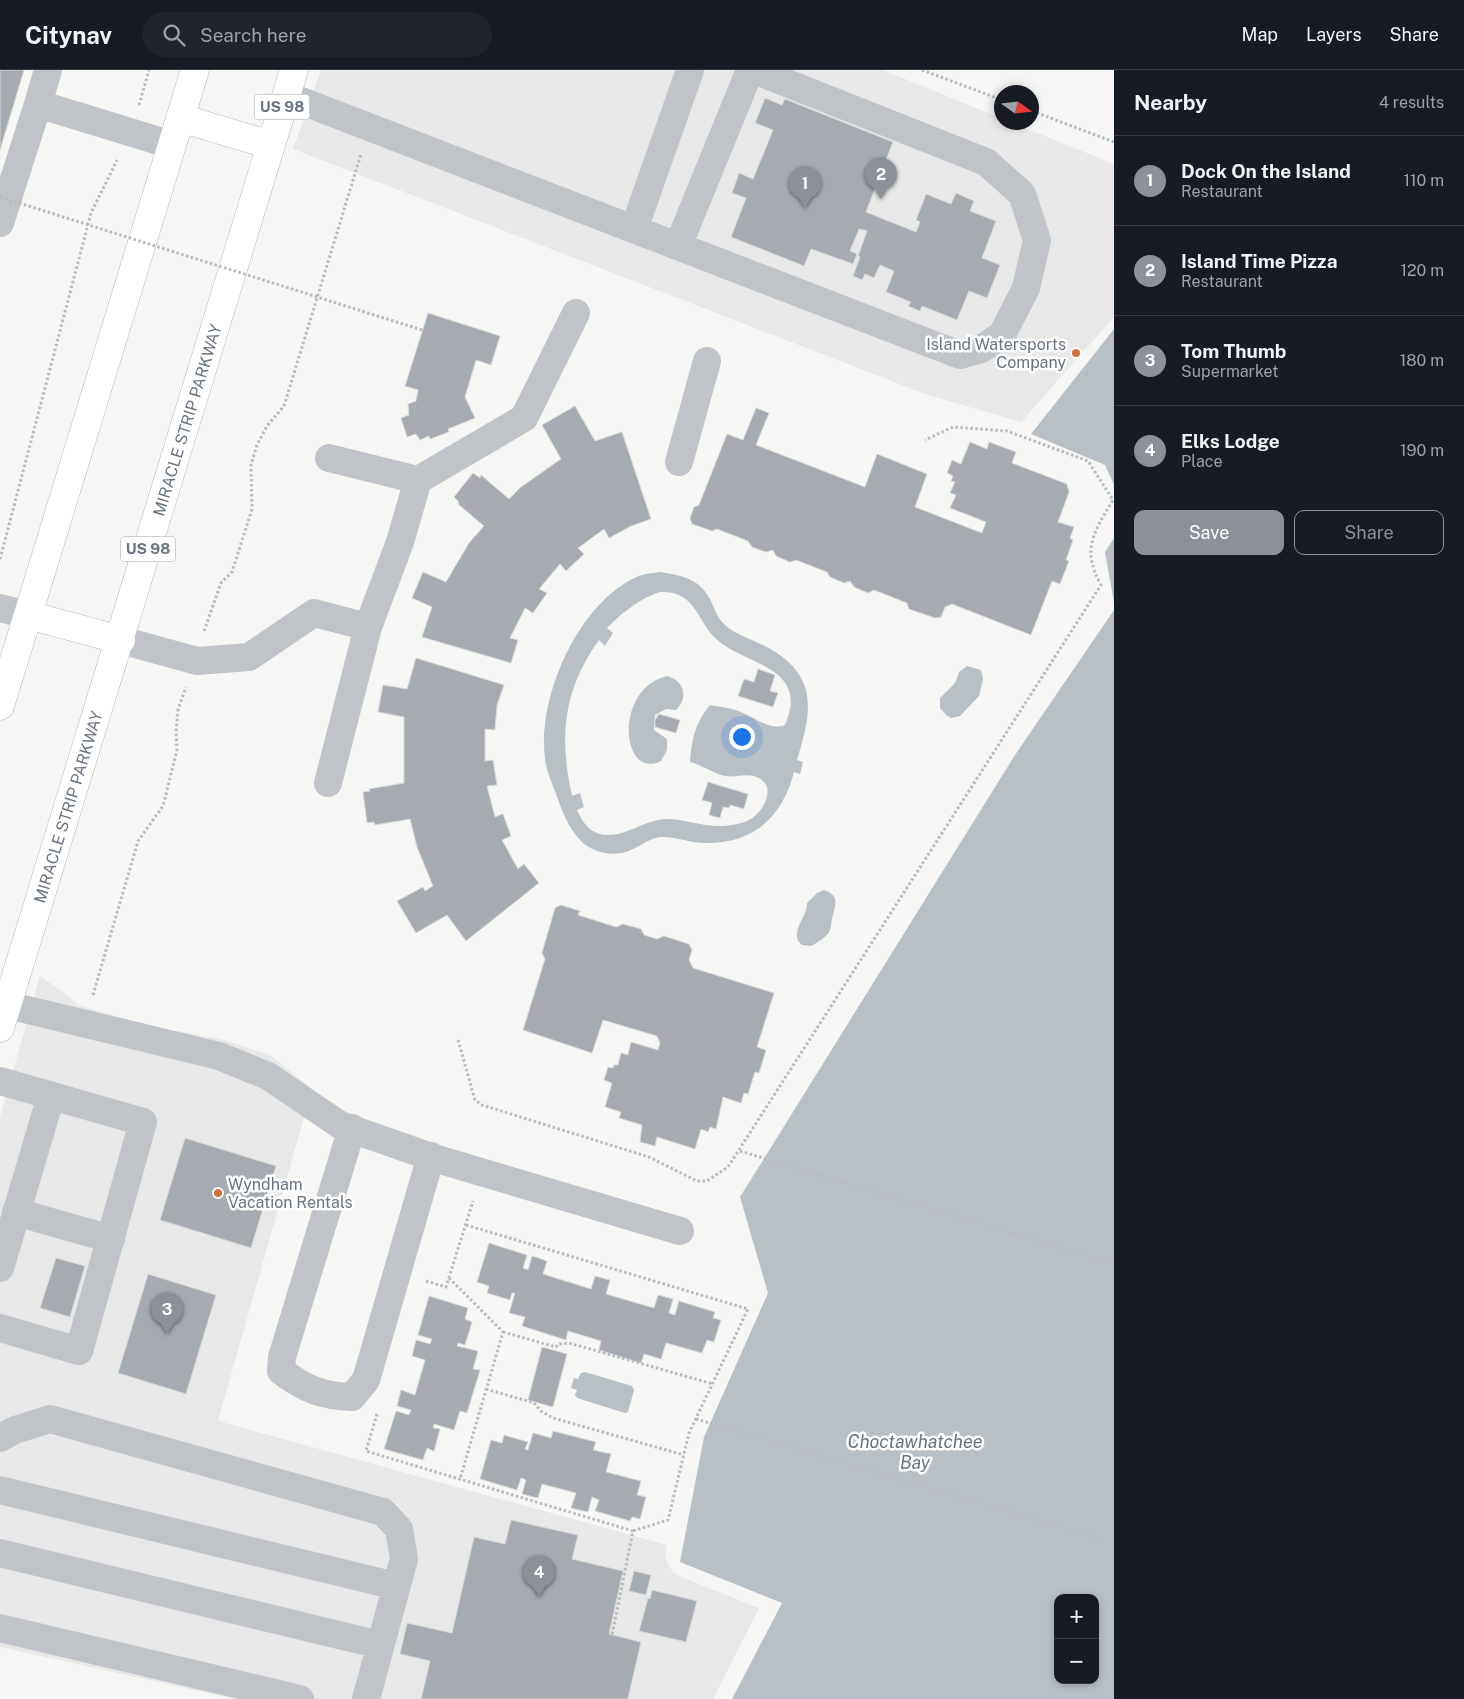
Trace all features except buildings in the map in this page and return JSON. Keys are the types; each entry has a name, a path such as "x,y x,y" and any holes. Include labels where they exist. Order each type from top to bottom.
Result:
{"highway":[{"path":"0,706 195,70"},
{"name":"MIRACLE STRIP PARKWAY","path":"4,1016 121,640 290,83"},
{"path":"180,118 271,145"},
{"path":"28,615 121,640"}],"lane":[{"path":"0,224 48,70"},
{"path":"634,229 690,70"},
{"path":"678,246 750,70"},
{"path":"290,83 370,128 960,355 981,349 1002,335 1026,288 1037,240 1022,194 986,162 754,70"},
{"path":"38,104 172,145"},
{"path":"328,783 368,627 400,542 418,480 524,418 576,313"},
{"path":"679,462 707,361"},
{"path":"329,458 418,480"},
{"path":"0,608 28,615"},
{"path":"121,640 195,660 249,657 314,613 368,627"},
{"path":"4,1016 84,1024 219,1056 268,1076 340,1125 482,1172 680,1231"},
{"path":"0,1081 144,1122 79,1351 0,1328"},
{"path":"0,1268 51,1096"},
{"path":"352,1128 282,1357 281,1371 301,1386 331,1396 352,1397 366,1380 431,1156"},
{"path":"16,1212 111,1239"},
{"path":"0,1438 15,1430 50,1419 383,1512 399,1528 404,1560 366,1699"},
{"path":"0,1490 396,1586"},
{"path":"0,1553 380,1645"},
{"path":"0,1628 300,1699"}],"path":[{"path":"0,559 91,213 130,133 149,70"},
{"path":"922,70 994,97"},
{"path":"1039,114 1114,142"},
{"path":"84,1024 138,841 162,806 165,797 177,750 178,710 221,583 232,572 252,509 251,465 257,445 267,426 284,406 370,128"},
{"path":"0,197 422,330"},
{"path":"458,1040 475,1100 482,1105 649,1157 697,1181 707,1181 728,1167 1101,586 1090,561 1090,544 1097,527 1113,500 1088,461 1008,431 953,427 925,440"},
{"path":"740,1151 1114,1264"},
{"path":"420,1279 446,1287 482,1172"},
{"path":"380,1406 366,1451 633,1532 668,1520 690,1433 748,1308 466,1225"},
{"path":"449,1278 503,1332 556,1347 558,1344 569,1343 713,1384"},
{"path":"460,1479 503,1332"},
{"path":"486,1389 534,1403 541,1411 553,1418 684,1455"},
{"path":"696,1419 1105,1540"},
{"path":"612,1635 629,1562 633,1532"}],"shaded area":[{"path":"321,70 883,70 994,115 994,130 1029,130 1114,164 1114,317 1021,422 925,394 293,149"},
{"path":"40,976 81,1006 146,1025 224,1040 270,1055 312,1089 218,1421 667,1545 665,1559 674,1574 759,1608 713,1699 235,1699 0,1647 0,1117"}],"water":[{"path":"1114,329 1114,485 1105,465 1031,434"},
{"path":"1114,538 1114,603 1105,552"},
{"path":"661,572 684,577 696,583 707,594 724,624 733,631 765,646 795,668 803,681 807,694 806,725 797,760 803,762 800,774 794,772 782,803 763,825 751,833 737,839 705,843 660,837 623,853 603,853 590,848 580,840 569,824 561,807 546,765 544,740 547,712 554,684 565,656 580,630 597,607 617,589 639,576","holes":["660,592 673,593 689,602 712,635 721,643 774,672 783,681 789,692 790,706 785,725 768,725 746,714 710,705 701,718 693,739 690,762 725,776 755,776 764,782 767,788 766,800 754,817 739,824 712,826 666,819 649,822 617,834 596,833 583,822 577,810 584,807 580,793 572,796 568,775 565,734 571,696 578,677 599,640 605,646 613,633 607,628 625,611 645,598"]},
{"name":"Choctawhatchee Bay","path":"1114,610 1114,1699 732,1699 782,1603 680,1562 704,1437 768,1293 740,1197 1015,755"},
{"path":"967,666 981,670 983,679 979,696 960,716 951,718 940,708 940,698 955,683 959,672"},
{"path":"667,676 673,678 681,685 683,690 682,700 676,710 666,709 655,715 654,730 667,739 667,750 661,761 648,764 637,758 631,746 629,731 631,714 638,698 650,684"},
{"path":"824,890 833,895 836,902 830,931 824,938 811,946 802,945 798,941 797,931 807,903 817,893"},
{"path":"585,1372 632,1386 634,1390 628,1412 625,1413 577,1398 575,1395 577,1390 571,1388 574,1378 578,1379 581,1373"}],"place":[{"name":"Island Time Pizza","path":"881,199"},
{"name":"Dock On the Island","path":"805,208"},
{"name":"Island Watersports Company","path":"1076,353"},
{"name":"Wyndham Vacation Rentals","path":"218,1193"},
{"name":"Tom Thumb","path":"167,1334"},
{"name":"Elks Lodge","path":"539,1597"}]}
